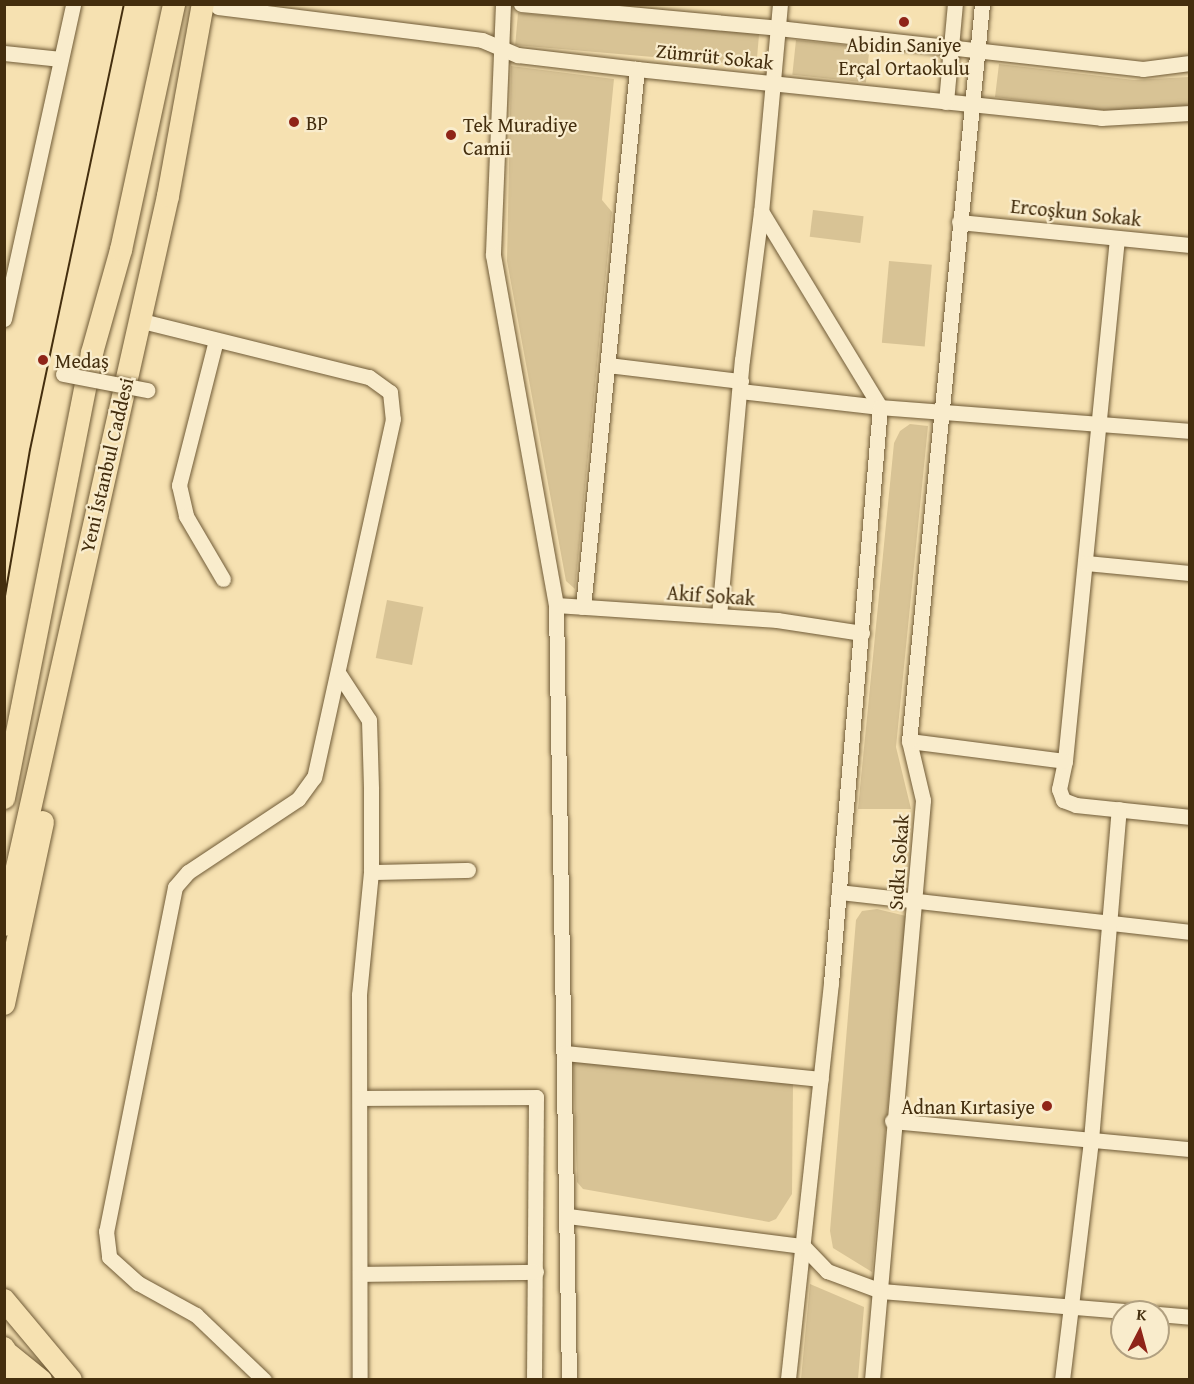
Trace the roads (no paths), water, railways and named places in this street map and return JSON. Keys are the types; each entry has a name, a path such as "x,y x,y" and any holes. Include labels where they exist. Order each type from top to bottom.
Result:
{"highway":[{"path":"92,353 108,244 158,4"},
{"name":"Yeni İstanbul Caddesi","path":"4,798 92,353 120,250 174,4"},
{"name":"Yeni İstanbul Caddesi","path":"4,925 138,320 213,5"},
{"path":"4,727 35,587 57,528"},
{"path":"4,1004 84,620 91,570 90,537"},
{"path":"4,1300 71,1380"},
{"path":"5,1349 16,1380"}],"main road":[{"path":"5,1349 42,1379"}],"street":[{"path":"4,319 73,4"},
{"path":"503,4 499,47 493,255 556,605 569,1380"},
{"name":"Zümrüt Sokak","path":"521,4 951,46 1143,69 1190,63"},
{"path":"719,616 740,386 761,211 780,4"},
{"path":"945,102 955,4"},
{"name":"Sıdkı Sokak","path":"872,1380 881,1291 892,1121 916,901 923,800 909,741 970,105 982,4"},
{"name":"Zümrüt Sokak","path":"213,5 243,7 482,40 518,55 637,69 1101,118 1190,113"},
{"path":"4,53 61,59"},
{"path":"583,607 637,69"},
{"path":"761,211 880,407 839,892 788,1380"},
{"name":"Ercoşkun Sokak","path":"959,222 1190,245"},
{"path":"1117,238 1086,563 1065,761 1059,789 1063,800 1190,817"},
{"path":"138,320 369,377 390,392 393,419 339,674 314,777 298,799 188,873 175,887 106,1231 109,1257 138,1283 196,1315 264,1380"},
{"path":"216,340 179,485 186,516 223,579"},
{"path":"608,365 880,407 1190,431"},
{"path":"63,374 147,390"},
{"path":"1086,563 1190,573"},
{"name":"Akif Sokak","path":"556,605 719,616 862,633"},
{"path":"339,674 369,720 370,872 359,995 360,1380"},
{"path":"909,741 1065,761"},
{"path":"1062,1380 1069,1305 1091,1140 1119,809"},
{"path":"370,872 468,870"},
{"path":"839,892 1190,932"},
{"path":"565,1053 821,1079"},
{"path":"360,1098 536,1097 534,1380"},
{"path":"892,1121 1190,1149"},
{"path":"568,1216 803,1246 827,1271 881,1291 1110,1309"},
{"path":"360,1274 536,1272"},
{"path":"1170,1315 1190,1317"}],"tram line":[{"path":"4,602 30,450 124,4"}],"place":[{"name":"Abidin Saniye Erçal Ortaokulu","path":"904,22"},
{"name":"BP","path":"294,122"},
{"name":"Tek Muradiye Camii","path":"451,135"},
{"name":"Medaş","path":"43,360"},
{"name":"Adnan Kırtasiye","path":"1047,1106"}]}
